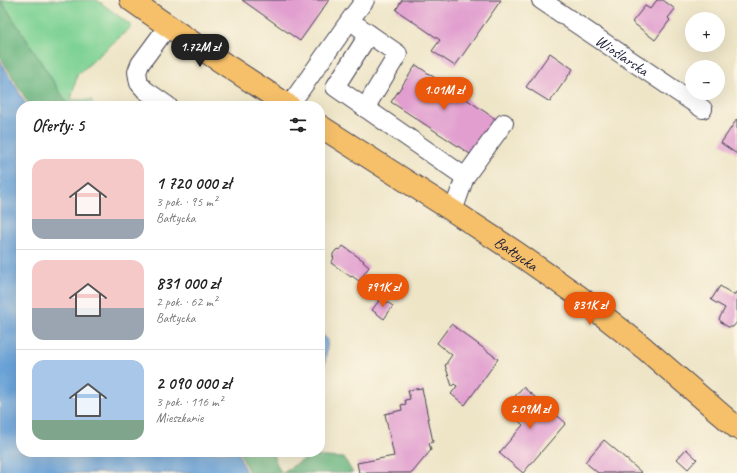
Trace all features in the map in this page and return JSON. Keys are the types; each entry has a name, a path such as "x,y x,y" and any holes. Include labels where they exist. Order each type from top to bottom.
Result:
{"main road":[{"path":"131,0 229,68 281,101"},
{"name":"Bałtycka","path":"325,129 517,253 577,295 644,348 737,428"}],"street":[{"path":"293,101 365,0"},
{"name":"Wioślarska","path":"541,0 703,109"},
{"path":"350,20 398,54 365,108"},
{"path":"161,101 145,90 139,83 137,72 140,64 168,26"},
{"path":"369,34 335,87 465,177"},
{"path":"453,211 465,177 504,123"}],"green space":[{"path":"1,0 97,0 132,26 77,75 71,100 92,101 66,101"},
{"path":"1,0 66,101 27,101 0,56"},
{"path":"242,457 274,457 281,473 249,473"},
{"path":"308,457 325,457 344,458 353,473 281,473"}],"water":[{"path":"0,60 24,101 16,101 16,457 240,457 246,473 0,473"},
{"path":"325,337 328,340 325,363"}],"building":[{"path":"242,0 329,0 300,41"},
{"path":"402,0 501,0 455,66 432,51 440,40 396,10"},
{"path":"657,0 663,0 675,9 668,18 670,20 655,40 632,22 645,6 650,9"},
{"path":"550,53 573,69 550,102 526,87"},
{"path":"416,65 497,120 473,156 391,102"},
{"path":"737,119 737,154 721,143"},
{"path":"343,246 364,261 363,262 369,267 359,281 331,263 334,258 333,254 336,250 340,250"},
{"path":"720,286 734,295 736,292 737,293 737,322 733,327 728,327 722,323 719,319 725,308 711,300"},
{"path":"381,298 393,306 384,319 372,310"},
{"path":"451,324 498,359 465,405 451,394 457,386 454,384 452,386 445,365 452,355 437,343"},
{"path":"523,387 543,404 540,407 544,410 547,407 566,423 523,473 499,453 523,425 505,408"},
{"path":"422,388 433,442 429,443 431,450 412,473 359,473 357,463 394,456 385,414 402,410 401,405 406,404 405,400 410,399 408,390"},
{"path":"604,440 642,473 598,473 585,462"},
{"path":"686,449 697,459 688,469 677,459"}]}
